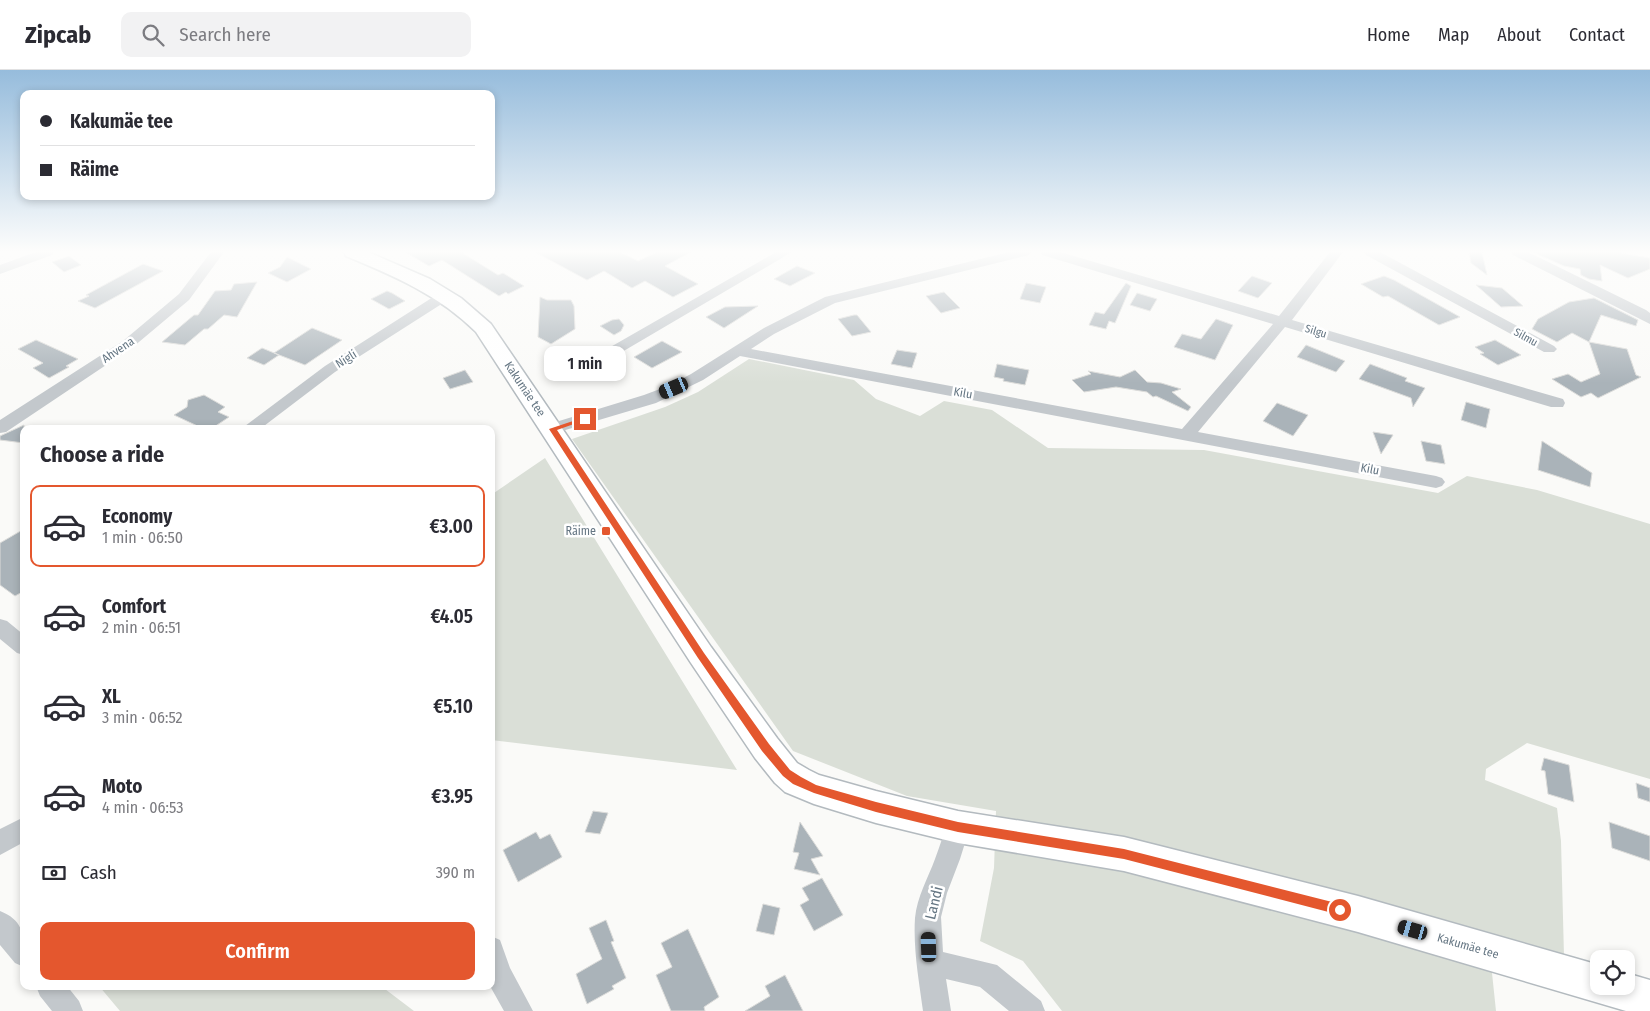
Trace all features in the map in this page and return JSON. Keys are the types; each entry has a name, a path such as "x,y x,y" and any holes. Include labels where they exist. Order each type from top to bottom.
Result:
{"street":[{"name":"Ahvena","path":"0,428 128,344 185,296"},
{"name":"Nigli","path":"254,425 330,369 445,296"},
{"name":"Kakumäe tee","path":"447,296 484,328 701,655 766,748 786,773 814,789 876,807 958,827 1124,854 1358,914 1590,981"},
{"path":"605,356 709,296"},
{"path":"552,429 650,399 697,377 769,331 830,300 847,296"},
{"name":"Silgu","path":"1197,296 1556,403"},
{"path":"1187,434 1303,296"},
{"name":"Silmu","path":"1452,296 1549,349"},
{"path":"1607,296 1642,313 1650,320"},
{"name":"Kilu","path":"738,351 1436,482"},
{"path":"0,627 20,643"},
{"name":"Landi","path":"937,1011 930,962 928,917 934,893 948,859 958,827"},
{"path":"0,843 20,830"},
{"path":"0,924 20,949"},
{"path":"930,962 987,974 1031,1011"},
{"path":"495,963 498,973 519,1011"},
{"path":"53,990 69,1011"},
{"path":"1635,995 1650,999"}],"shaded area":[{"path":"749,359 854,380 876,399 920,416 944,401 992,410 1048,448 1204,450 1438,493 1467,476 1537,490 1650,524 1650,779 1527,743 1486,769 1485,780 1557,808 1561,841 1564,956 1492,973 1496,1011 1062,1011 1023,961 980,941 994,868 996,811 907,796 793,751 572,439 665,407 698,392"},
{"path":"545,458 737,770 495,740 495,492"},
{"path":"102,990 386,990 414,1011 120,1011"}],"building":[{"path":"89,296 117,296 95,308 78,301"},
{"path":"212,296 249,296 237,317 224,315 185,345 162,342 194,315 198,315"},
{"path":"377,296 397,296 405,301 389,309 371,299"},
{"path":"926,296 948,296 960,308 941,313"},
{"path":"1021,296 1043,296 1040,303 1020,299"},
{"path":"1117,296 1127,296 1115,323 1109,321 1106,329 1089,325 1095,312 1104,314"},
{"path":"1135,296 1147,296 1157,299 1150,311 1130,305"},
{"path":"1381,296 1422,296 1460,317 1439,325 1388,296"},
{"path":"1488,296 1511,296 1523,306 1501,307"},
{"path":"540,297 547,300 571,300 574,306 575,329 551,344 538,337"},
{"path":"1594,298 1638,320 1636,326 1601,315 1589,342 1572,333 1557,342 1532,329 1538,319 1569,302"},
{"path":"758,306 724,328 706,317 725,307"},
{"path":"857,315 871,332 852,336 838,319"},
{"path":"619,319 624,325 621,331 614,335 600,326 612,320"},
{"path":"1216,319 1233,325 1215,360 1174,347 1182,334 1201,339"},
{"path":"312,328 342,340 305,365 274,353"},
{"path":"36,340 78,359 66,366 69,367 49,378 33,368 43,363 18,349"},
{"path":"1495,340 1521,355 1498,365 1480,354 1484,353 1475,347"},
{"path":"662,341 682,352 652,368 634,357"},
{"path":"1589,342 1627,349 1636,375 1641,377 1598,398 1591,393 1581,397 1552,379 1568,374 1581,382 1600,374"},
{"path":"1306,345 1345,361 1336,372 1297,357"},
{"path":"262,348 279,355 264,365 247,358"},
{"path":"897,350 917,353 912,368 891,364"},
{"path":"997,364 1029,370 1025,385 1003,381 1004,379 994,377"},
{"path":"1370,364 1407,378 1405,381 1425,388 1413,407 1411,398 1359,379"},
{"path":"465,370 473,382 450,389 443,378"},
{"path":"1135,370 1147,382 1161,383 1181,389 1172,392 1191,407 1188,411 1156,396 1153,397 1147,392 1116,387 1084,392 1072,380 1091,374 1088,371 1120,377"},
{"path":"204,395 225,407 218,412 229,417 217,425 195,425 174,415 187,407 188,400"},
{"path":"1466,402 1490,409 1486,428 1461,420"},
{"path":"1277,403 1308,415 1293,436 1263,421"},
{"path":"20,427 20,442 0,440 0,436"},
{"path":"1373,432 1393,435 1381,454"},
{"path":"1421,441 1441,445 1445,464 1426,461"},
{"path":"1542,441 1592,473 1590,487 1538,470"},
{"path":"20,531 20,593 15,596 0,585 0,543"},
{"path":"1544,758 1569,765 1574,802 1548,794 1545,771 1541,770"},
{"path":"1636,783 1650,788 1650,802 1638,798"},
{"path":"593,811 608,813 600,834 585,832"},
{"path":"800,822 823,856 811,859 820,875 794,869 799,853 793,852"},
{"path":"1609,822 1650,836 1650,861 1612,848"},
{"path":"536,832 540,839 550,834 562,857 518,882 503,850"},
{"path":"822,878 843,915 814,931 800,905 809,900 802,888"},
{"path":"763,904 780,908 774,935 756,931"},
{"path":"606,920 614,941 611,942 626,978 612,986 614,989 587,1004 576,974 602,959 589,928"},
{"path":"688,929 719,997 704,1007 705,1011 671,1011 656,975 672,967 661,943"},
{"path":"785,975 803,1011 745,1011 770,996 765,986"}],"place":[{"name":"Räime","path":"606,531"}],"route":[{"path":"585,419 552,429 701,655 766,748 786,773 797,781 814,789 876,807 958,827 1124,854 1340,910"}]}
